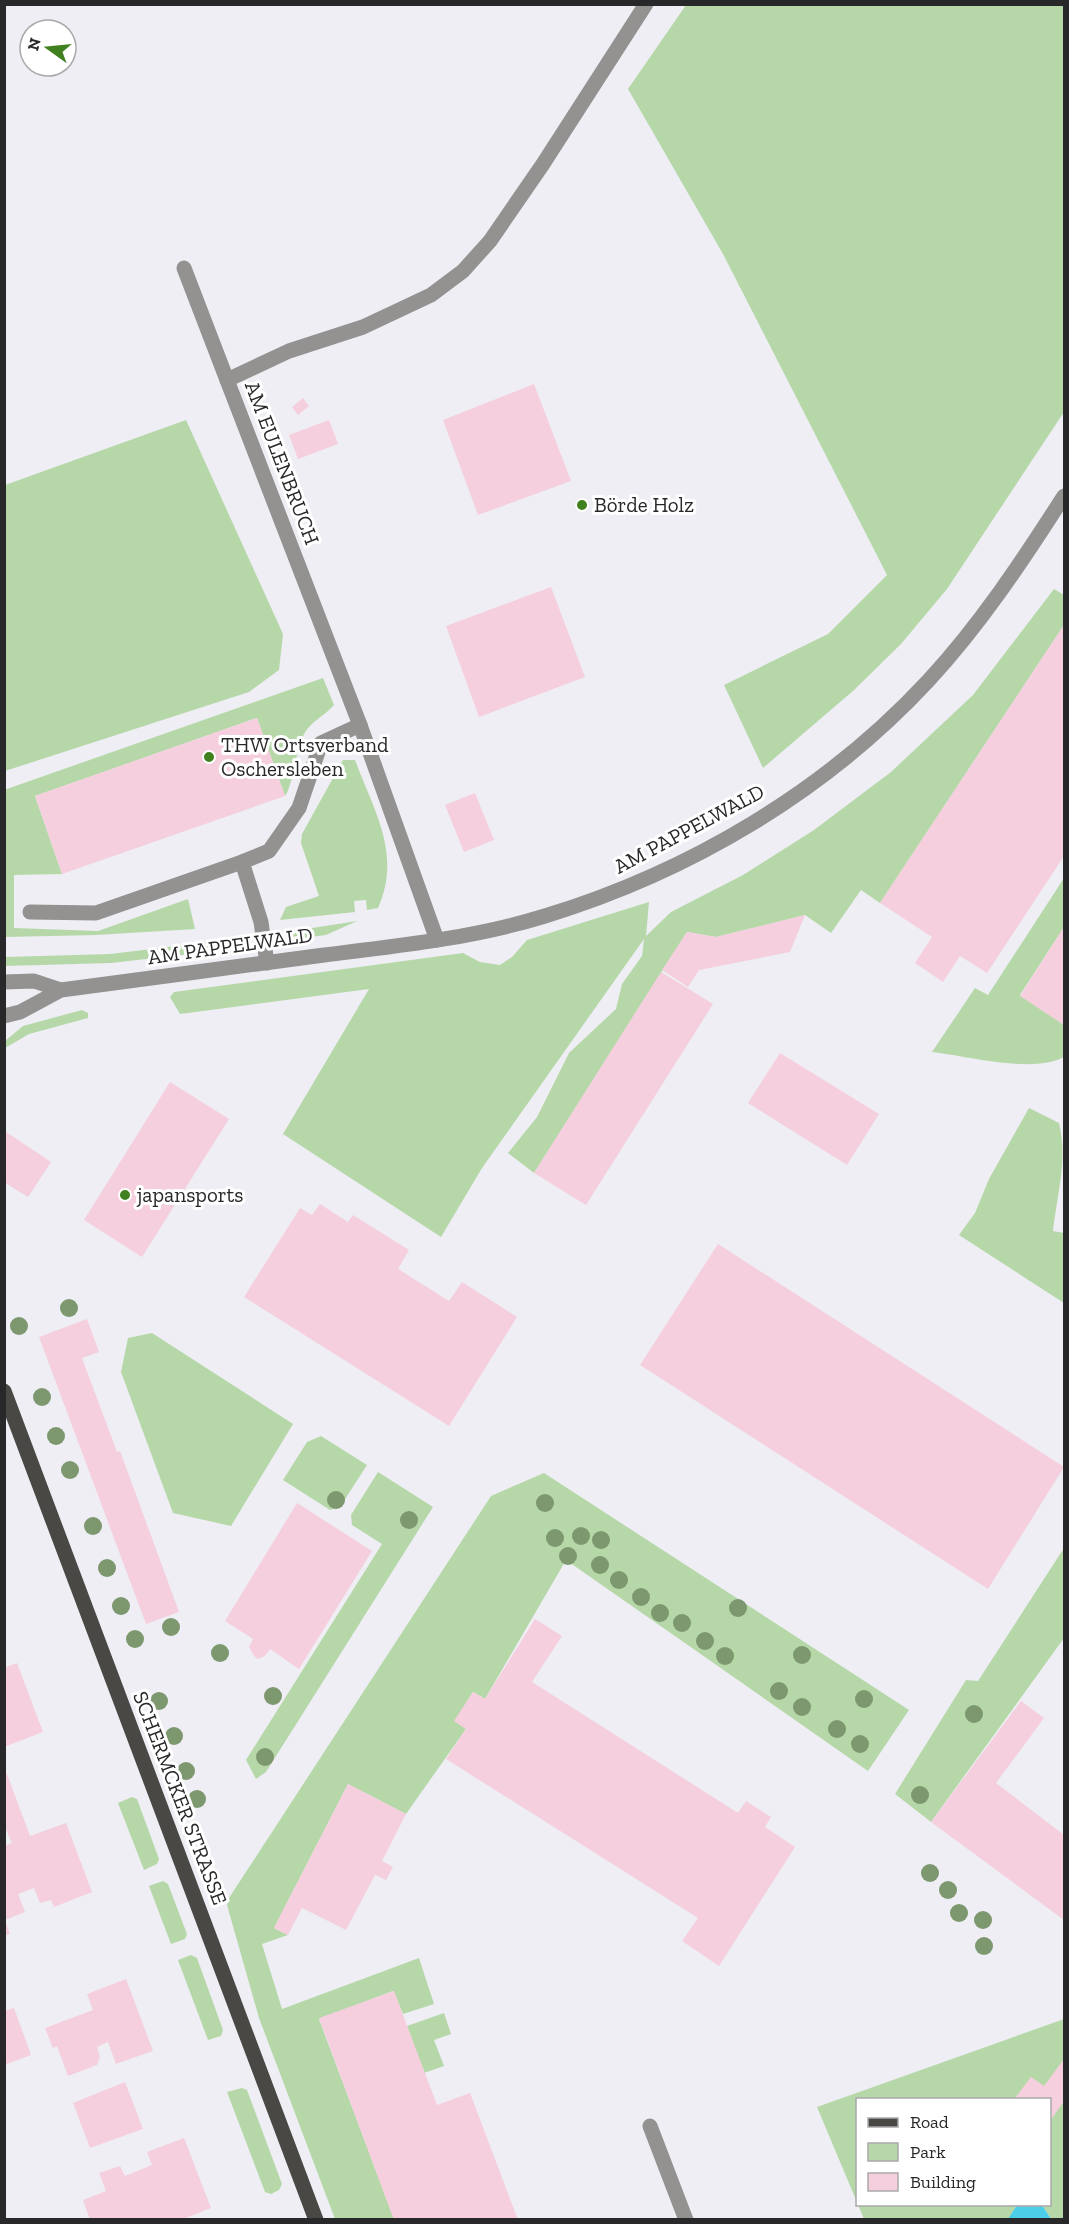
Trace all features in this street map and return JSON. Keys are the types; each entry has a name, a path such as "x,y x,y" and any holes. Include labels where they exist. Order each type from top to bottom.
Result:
{"main road":[{"name":"SCHERMCKER STRASSE","path":"4,1391 316,2220"}],"street":[{"name":"AM EULENBRUCH","path":"437,940 360,725 228,380 289,351 363,327 431,295 463,271 490,240 543,164 646,4"},
{"path":"184,268 228,380"},
{"name":"AM PAPPELWALD","path":"4,1016 20,1012 61,990 437,940 542,917 615,892 663,872 726,838 802,790 882,726 929,681 1014,573 1065,496"},
{"path":"30,912 96,913 269,851 299,808 321,743 360,725"},
{"path":"242,862 261,922 267,963"},
{"name":"AM PAPPELWALD","path":"4,982 34,981 61,990"},
{"path":"4,1023 20,1012"},
{"path":"650,2126 686,2220"}],"green space":[{"path":"686,5 1064,5 1064,412 947,589 901,644 853,691 763,768 724,685 828,634 887,575 723,254 628,89"},
{"path":"186,420 283,634 279,670 249,692 5,771 5,485"},
{"path":"1054,589 1064,595 1064,625 880,903 861,890 831,933 805,915 716,937 687,932 534,1173 508,1153 537,1117 569,1053 616,1009 622,984 642,956 644,939 482,1168 441,1237 283,1134 369,989 180,1014 170,997 174,992 463,953 480,962 500,965 512,957 527,940 649,902 646,936 671,912 743,875 814,830 891,772 973,695"},
{"path":"323,678 334,705 304,734 285,796 257,718 35,796 62,874 14,875 14,928 98,931 188,899 195,929 96,935 5,937 4,790"},
{"path":"343,760 355,760 383,833 387,869 385,888 378,908 367,910 366,900 354,901 355,912 280,920 286,907 319,896 301,843 302,834"},
{"path":"1064,878 1064,927 1020,995 1064,1025 1064,1057 1051,1062 1018,1064 932,1052 975,988 988,995"},
{"path":"357,921 326,935 287,940 287,932"},
{"path":"243,938 242,948 111,963 5,966 5,957 110,954"},
{"path":"82,1010 88,1013 88,1018 29,1034 5,1048 5,1041 23,1026"},
{"path":"1029,1108 1059,1123 1062,1164 1053,1231 1064,1233 1064,1303 959,1235 975,1213 989,1179"},
{"path":"152,1333 293,1424 231,1526 173,1513 121,1372 128,1338"},
{"path":"321,1436 367,1465 340,1507 330,1510 283,1480 307,1442"},
{"path":"378,1472 433,1507 266,1772 256,1779 246,1760 382,1544 352,1525 351,1515"},
{"path":"544,1473 909,1710 868,1771 566,1560 485,1699 473,1692 455,1721 466,1729 406,1814 348,1784 274,1928 288,1935 262,1944 282,2009 419,1958 434,2004 403,2014 393,1991 319,2019 394,2219 335,2219 259,2018 227,1905 229,1898 491,1496"},
{"path":"1064,1548 1064,1638 931,1822 895,1794 966,1680 978,1681"},
{"path":"132,1797 137,1799 159,1859 157,1864 144,1870 118,1803"},
{"path":"163,1881 168,1884 187,1934 185,1939 171,1944 149,1886"},
{"path":"191,1955 197,1958 223,2030 221,2036 208,2040 178,1960"},
{"path":"444,2013 451,2034 434,2040 444,2066 424,2073 407,2026"},
{"path":"1064,2019 1064,2219 1051,2219 1043,2206 1051,2206 1051,2098 856,2098 856,2200 817,2107"},
{"path":"242,2088 247,2090 282,2184 279,2190 271,2194 265,2192 227,2092"},
{"path":"859,2206 1016,2206 1008,2220 864,2219"}],"water":[{"path":"1016,2206 1043,2206 1051,2219 1008,2219"}],"building":[{"path":"534,384 571,481 478,515 443,420"},
{"path":"303,398 309,406 298,415 292,407"},
{"path":"329,420 338,444 298,459 289,435"},
{"path":"551,587 585,677 479,717 446,626"},
{"path":"1064,625 1064,856 987,973 960,956 943,982 915,963 932,937 880,903"},
{"name":"THW Ortsverband Oschersleben","path":"257,718 285,796 62,874 35,796"},
{"path":"475,793 494,840 464,852 445,805"},
{"path":"805,915 790,952 699,970 688,987 662,970 687,932 716,937"},
{"path":"1064,927 1064,1025 1020,996"},
{"path":"661,972 713,1004 586,1205 534,1173"},
{"path":"780,1053 879,1114 847,1165 748,1103"},
{"path":"170,1082 229,1119 142,1257 84,1220"},
{"path":"6,1132 51,1162 28,1197 4,1182"},
{"path":"320,1204 348,1222 353,1215 409,1250 398,1269 449,1301 462,1282 517,1317 449,1426 244,1297 300,1208 312,1215"},
{"path":"718,1244 1064,1467 988,1589 640,1365"},
{"path":"87,1319 99,1352 82,1358 117,1452 120,1451 179,1612 146,1624 39,1337"},
{"path":"297,1503 372,1551 299,1669 270,1649 265,1656 258,1659 249,1647 253,1639 225,1621"},
{"path":"535,1619 562,1636 532,1682 738,1813 746,1801 771,1817 765,1827 795,1847 719,1966 682,1941 698,1918 446,1759 466,1729 454,1721 473,1692 485,1699"},
{"path":"17,1663 43,1732 4,1747 4,1668"},
{"path":"1021,1701 1044,1718 996,1783 1064,1835 1064,1920 931,1822"},
{"path":"7,1774 30,1836 66,1823 92,1892 54,1907 51,1900 40,1903 34,1888 18,1894 25,1912 5,1920 10,1934 4,1936 4,1846 12,1843 4,1825 4,1775"},
{"path":"348,1784 406,1814 382,1861 393,1867 386,1880 375,1875 346,1930 302,1908 288,1935 274,1928"},
{"path":"126,1979 153,2051 116,2064 108,2042 97,2047 100,2057 97,2065 68,2076 57,2046 53,2048 45,2028 93,2010 87,1994"},
{"path":"394,1991 437,2105 470,2093 518,2220 394,2220 319,2018"},
{"path":"14,2008 31,2055 4,2065 4,2011"},
{"path":"1064,2059 1064,2101 1051,2120 1051,2098 1015,2098 1031,2077 1044,2086"},
{"path":"125,2082 143,2129 90,2148 73,2103"},
{"path":"184,2138 211,2208 181,2220 90,2220 83,2200 106,2191 99,2173 120,2166 125,2176 152,2165 147,2152"}],"place":[{"name":"Börde Holz","path":"582,505"},
{"name":"THW Ortsverband Oschersleben","path":"209,757"},
{"name":"japansports","path":"125,1195"}]}
